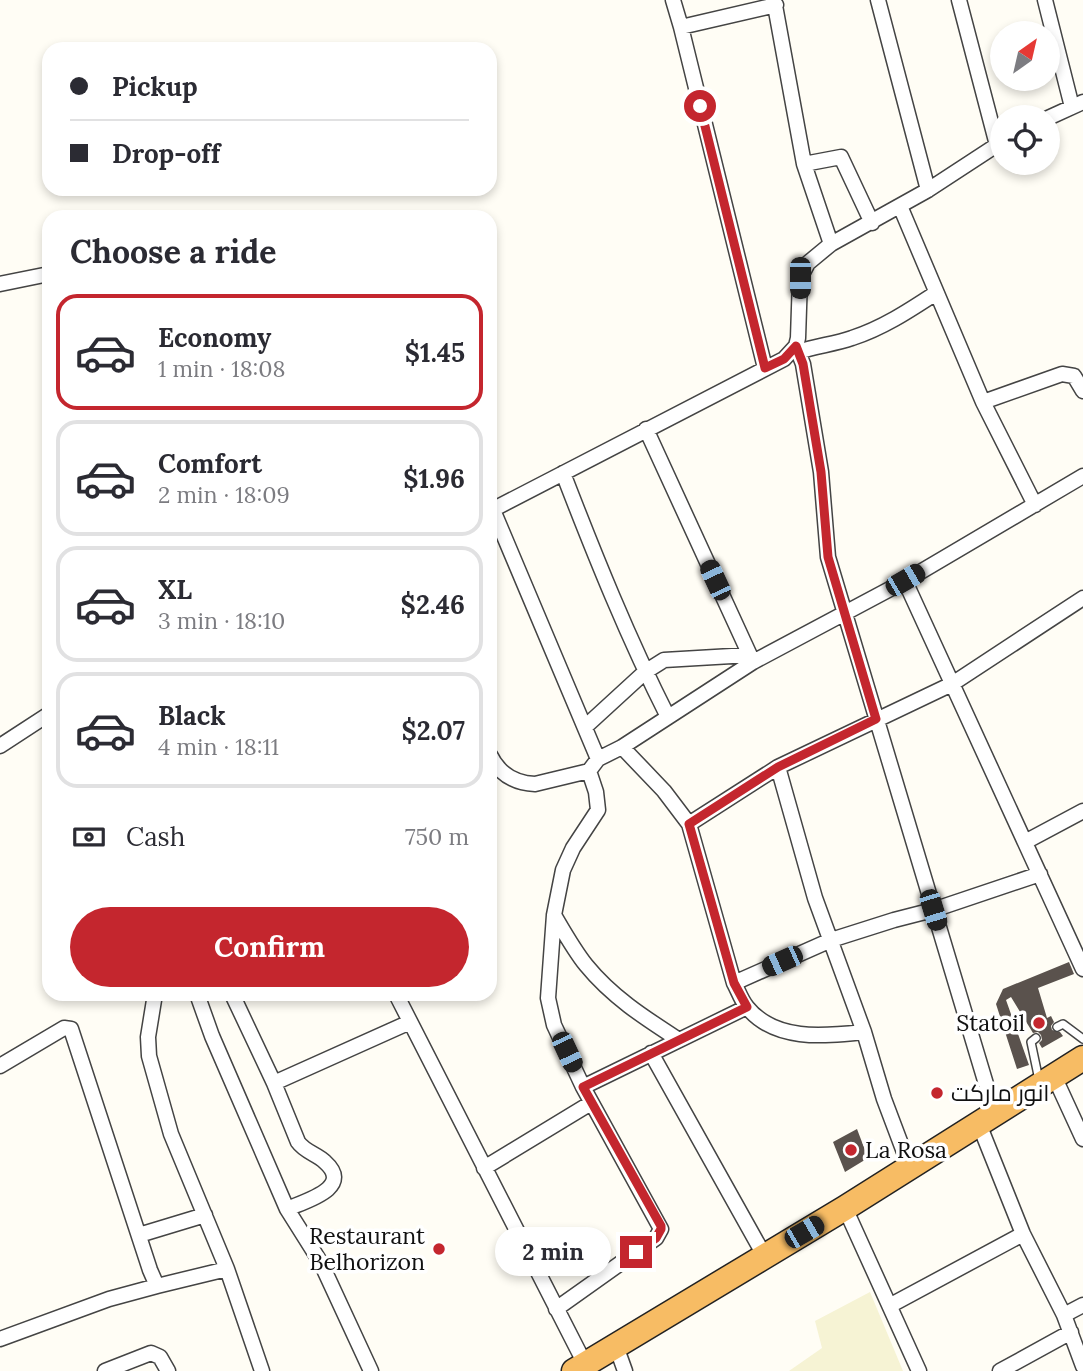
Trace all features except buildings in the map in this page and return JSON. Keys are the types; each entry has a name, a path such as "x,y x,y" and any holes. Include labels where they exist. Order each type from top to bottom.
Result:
{"highway":[{"path":"580,1367 845,1208 1083,1058"}],"street":[{"path":"673,0 765,368"},
{"path":"878,0 928,190"},
{"path":"959,0 990,108"},
{"path":"1045,0 1077,104 1060,112"},
{"path":"681,27 775,3 804,164 831,244"},
{"path":"990,150 928,190 831,244 808,263 800,278 797,349 803,364 821,472 828,557 844,615 933,910 987,1119 1023,1234 1065,1315 1083,1366"},
{"path":"804,164 841,157 872,223"},
{"path":"900,206 984,402 1035,505"},
{"path":"0,284 42,275"},
{"path":"497,507 784,359 797,349 852,338 897,318 936,293"},
{"path":"984,402 1062,374 1074,376 1083,391"},
{"path":"646,429 751,658"},
{"path":"563,473 600,568 645,672 668,717"},
{"path":"497,767 506,776 528,784 589,771 598,759 668,717 751,658 844,615 1083,476"},
{"path":"497,522 598,759"},
{"path":"905,580 1040,874 1079,951 1083,969"},
{"path":"689,824 778,767 952,684 1083,598"},
{"path":"584,727 657,663 670,658 751,658"},
{"path":"0,746 42,719"},
{"path":"622,747 664,791 689,824 734,983 747,1007 767,1023 801,1035 864,1032"},
{"path":"778,767 815,898 910,1168"},
{"path":"556,1309 656,1238 661,1229 583,1087 554,1025 548,998 554,915 563,870 573,848 597,810 596,792 589,771"},
{"path":"1025,842 1083,811"},
{"path":"734,983 831,940 933,910 1040,874"},
{"path":"554,915 597,977 632,1009 679,1040"},
{"path":"154,1001 148,1037 149,1056 172,1134 227,1269 262,1371"},
{"path":"200,1001 287,1209 321,1262 371,1371"},
{"path":"238,1001 298,1142 301,1147 326,1163 333,1175 332,1186 326,1192 287,1209"},
{"path":"400,1001 556,1309 580,1367"},
{"path":"583,1087 747,1007"},
{"path":"274,1083 410,1022"},
{"path":"0,1066 64,1028 71,1028 152,1278 157,1286"},
{"path":"651,1054 764,1255"},
{"path":"1047,1080 1083,1139"},
{"path":"484,1168 591,1103"},
{"path":"845,1208 919,1371"},
{"path":"139,1234 205,1215"},
{"path":"891,1305 1023,1234"},
{"path":"0,1339 109,1299 227,1269"},
{"path":"1065,1315 1083,1305"},
{"path":"1000,1371 1071,1332"},
{"path":"616,1346 625,1371"},
{"path":"105,1371 151,1353 160,1357 168,1371"}],"lane":[{"path":"1057,1027 1063,1024 1083,1039"},
{"path":"1036,1038 1031,1042 1047,1080"}],"shaded area":[{"path":"870,1292 903,1371 789,1371 822,1348 815,1321"}],"place":[{"name":"Statoil","path":"1039,1023"},
{"name":"انور ماركت","path":"937,1093"},
{"name":"La Rosa","path":"851,1150"},
{"name":"Restaurant Belhorizon","path":"439,1249"}],"route":[{"path":"636,1252 656,1238 661,1226 583,1087 747,1007 734,983 689,824 778,767 876,719 828,557 821,472 803,364 796,346 784,359 765,368 700,106"}]}
